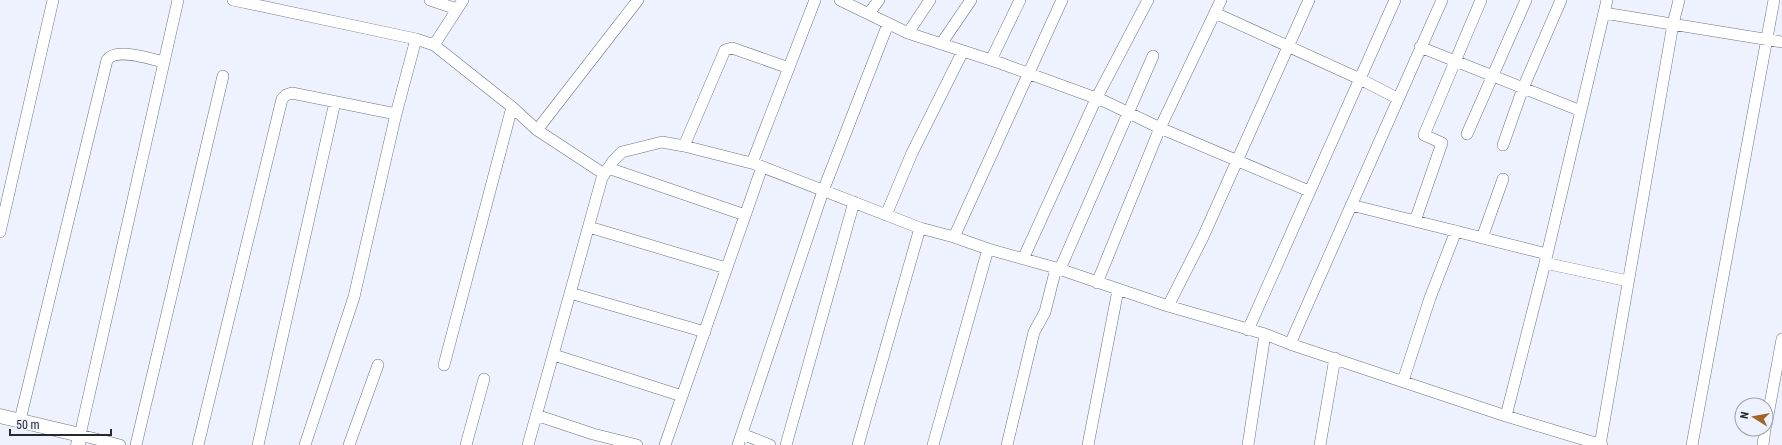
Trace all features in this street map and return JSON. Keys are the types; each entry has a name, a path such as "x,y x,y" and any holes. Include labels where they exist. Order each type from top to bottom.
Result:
{"street":[{"path":"0,232 53,0"},
{"path":"79,440 178,0"},
{"path":"430,0 460,4 434,45"},
{"path":"537,130 638,0"},
{"path":"665,445 745,215 757,165 789,68 815,0"},
{"path":"840,0 908,33 991,60 1096,99 1160,128 1309,191"},
{"path":"869,13 879,0"},
{"path":"908,33 930,0"},
{"path":"941,44 971,0"},
{"path":"991,60 1020,0"},
{"path":"954,237 1062,0"},
{"path":"1023,259 1096,99 1148,0"},
{"path":"1097,282 1160,128 1221,0"},
{"path":"1168,306 1203,238 1309,0"},
{"path":"1248,330 1395,0"},
{"path":"1290,344 1397,98 1442,0"},
{"path":"1415,221 1442,143 1424,135 1481,0"},
{"path":"1467,134 1526,0"},
{"path":"1504,145 1523,88 1561,0"},
{"path":"1506,416 1582,111 1607,0"},
{"path":"528,445 588,227 606,171 622,152 662,142 684,146 757,165 920,228 1058,269 1168,306 1265,334 1290,344 1506,416 1601,445 1628,280 1673,24 1679,0"},
{"path":"1692,445 1774,0"},
{"path":"238,1 416,39 434,45 512,107 537,130 606,171 745,215"},
{"path":"1215,13 1360,79 1397,98"},
{"path":"1604,13 1782,42"},
{"path":"738,445 823,191 888,24"},
{"path":"305,445 354,297 396,114 416,39"},
{"path":"1420,47 1582,111"},
{"path":"684,146 725,50 732,48 789,68"},
{"path":"886,215 912,153 963,51"},
{"path":"20,420 107,60 114,53 119,53 164,62"},
{"path":"1007,445 1034,332 1045,312 1058,269 1153,56"},
{"path":"136,445 223,76"},
{"path":"198,445 282,99 286,94 292,93 396,114"},
{"path":"258,445 334,102"},
{"path":"444,365 512,107"},
{"path":"1482,238 1503,179"},
{"path":"786,445 854,202"},
{"path":"1350,205 1482,238 1546,259 1628,280"},
{"path":"588,227 726,268"},
{"path":"858,445 920,228"},
{"path":"1403,381 1430,298 1456,231"},
{"path":"932,445 988,249"},
{"path":"1088,445 1118,290"},
{"path":"570,293 705,332"},
{"path":"1248,445 1265,334"},
{"path":"1773,397 1778,377 1782,339"},
{"path":"554,355 682,396"},
{"path":"1320,445 1335,358"},
{"path":"349,445 378,365"},
{"path":"466,445 484,379"},
{"path":"536,415 593,439 637,445"},
{"path":"0,416 20,420 79,440 120,445"},
{"path":"742,434 770,445"}]}
